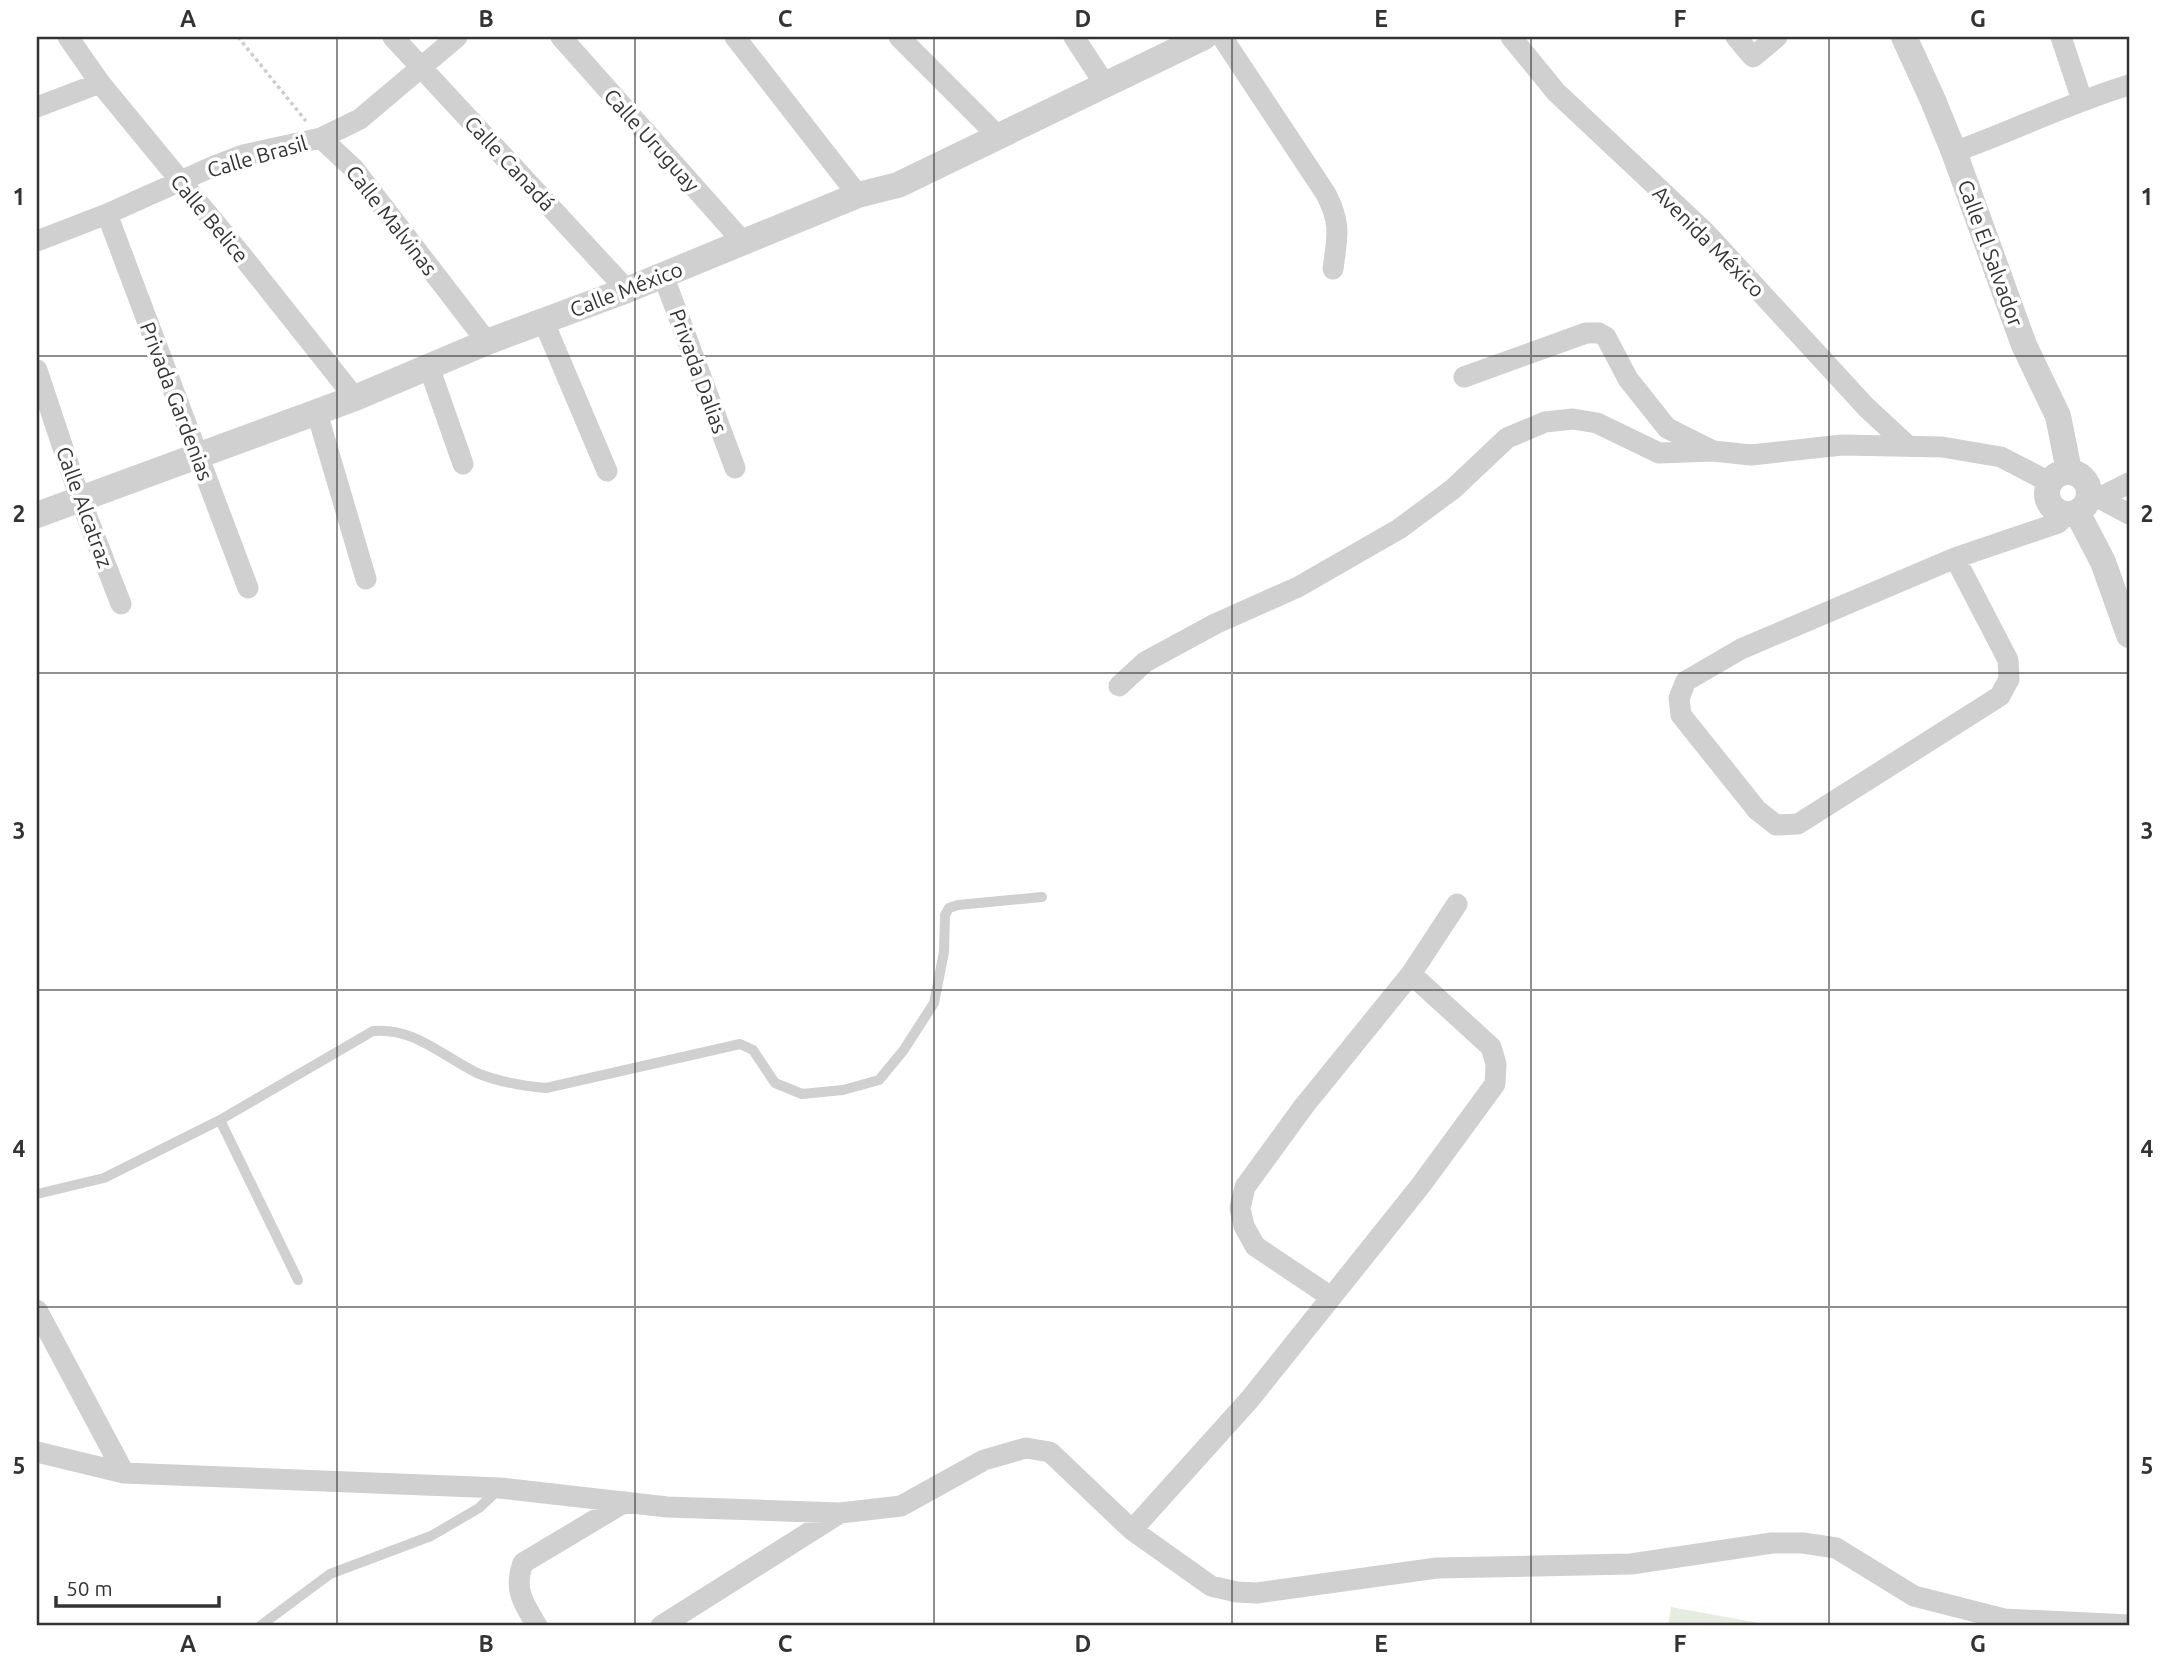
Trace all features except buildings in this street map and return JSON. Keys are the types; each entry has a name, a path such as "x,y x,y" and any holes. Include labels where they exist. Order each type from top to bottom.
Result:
{"street":[{"name":"Calle Belice","path":"68,37 100,83 355,398"},
{"name":"Calle Canadá","path":"393,37 627,290"},
{"name":"Calle Brasil","path":"37,241 243,155 321,138 360,119 457,37"},
{"name":"Calle Uruguay","path":"561,37 744,243"},
{"path":"735,37 858,195"},
{"path":"899,37 999,136"},
{"path":"1074,37 1104,83"},
{"name":"Calle México","path":"37,514 317,413 487,342 627,290 858,195 898,185 1104,83 1204,37"},
{"path":"1222,37 1336,213 1338,227 1333,270"},
{"name":"Avenida México","path":"1511,37 1556,92 1707,234 1866,407 1908,446"},
{"path":"1736,37 1753,57 1777,37"},
{"name":"Calle El Salvador","path":"1904,37 1954,152 2024,345 2058,416 2059,477"},
{"path":"2060,37 2082,100"},
{"path":"37,107 100,83"},
{"path":"1954,152 2013,131 2082,100 2129,85"},
{"name":"Calle Malvinas","path":"321,138 354,169 487,342"},
{"name":"Privada Gardenias","path":"107,214 248,588"},
{"name":"Privada Dalias","path":"663,275 735,468"},
{"path":"543,320 607,471"},
{"path":"1464,377 1586,333 1599,333 1606,337 1628,379 1667,428 1713,451"},
{"path":"429,367 463,464"},
{"name":"Calle Alcatraz","path":"37,370 80,499 121,604"},
{"path":"317,413 366,579"},
{"path":"1119,686 1145,662 1215,624 1298,587 1399,528 1453,489 1507,438 1545,422 1573,419 1597,424 1659,453 1713,451 1751,455 1843,445 1942,447 2001,457 2059,477 2078,474 2089,489 2083,506 2129,635"},
{"path":"2059,477 2047,493 2050,504 2058,512 2083,506 2129,514"},
{"path":"1955,558 2008,660 2009,679 2000,696 1798,824 1776,825 1757,810 1681,715 1679,698 1686,681 1741,649 1955,558 2058,523 2083,506 2129,483"},
{"path":"1331,1297 1255,1246 1244,1226 1240,1208 1245,1187 1304,1106 1411,974 1457,904"},
{"path":"1132,1530 1250,1399 1421,1185 1495,1084 1496,1064 1491,1046 1411,974"},
{"path":"37,1310 124,1473"},
{"path":"37,1452 124,1473 500,1488 667,1507 840,1513 901,1506 984,1460 1027,1448 1050,1452 1132,1530 1211,1586 1237,1592 1257,1592 1437,1568 1631,1564 1772,1543 1803,1543 1836,1548 1914,1596 2004,1619 2129,1625"},
{"path":"537,1626 520,1597 517,1579 523,1563 625,1502"},
{"path":"661,1626 840,1513"}],"lane":[{"path":"37,1194 104,1178 220,1119 373,1031 390,1029 405,1033 478,1073 517,1085 546,1088 740,1044 753,1050 775,1083 802,1094 855,1087 879,1080 903,1051 934,1003 944,951 945,915 949,908 1042,897"},
{"path":"220,1119 298,1280"},
{"path":"260,1626 330,1574 431,1535 479,1508 500,1488"}],"path":[{"path":"238,37 321,138"}],"shaded area":[{"path":"1671,1607 1775,1626 1668,1626"}]}
